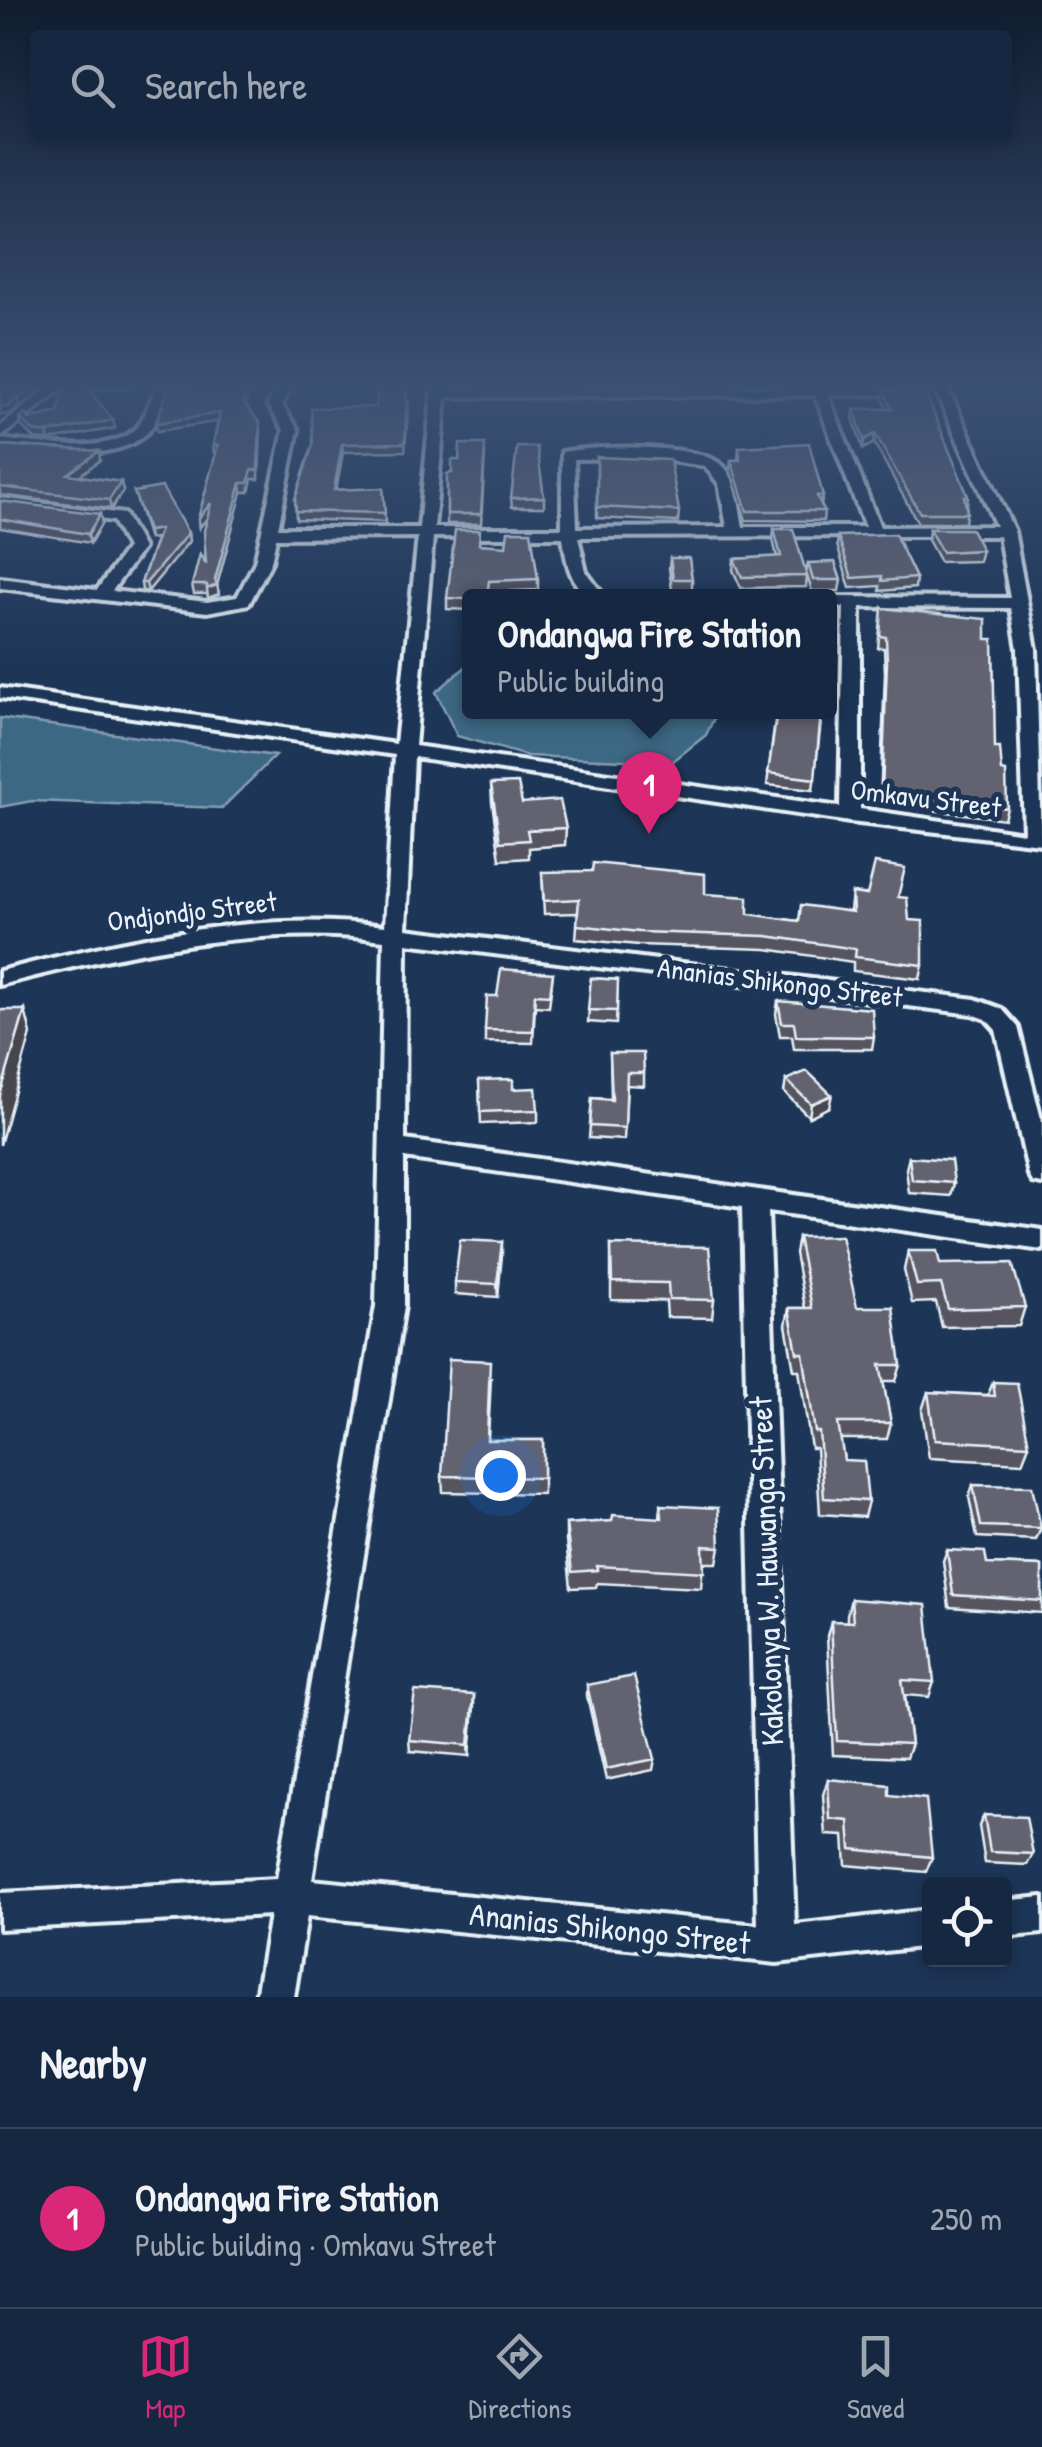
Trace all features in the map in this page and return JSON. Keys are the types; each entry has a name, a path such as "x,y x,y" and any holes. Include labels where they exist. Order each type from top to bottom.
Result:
{"street":[{"path":"0,583 207,607 243,600 263,562 281,478"},
{"path":"275,1997 390,1306 396,1148 395,934 404,749 432,478"},
{"path":"569,478 573,563 585,589"},
{"path":"723,478 736,531"},
{"path":"853,478 874,532"},
{"name":"Omkavu Street","path":"0,693 1034,840 1027,649 1006,531 982,478"},
{"path":"0,502 120,517 134,548 100,596"},
{"path":"269,533 1006,531"},
{"path":"837,602 1016,603"},
{"path":"850,816 852,602"},
{"name":"Ondjondjo Street","path":"0,978 169,938 251,928 343,928 395,934"},
{"name":"Ananias Shikongo Street","path":"395,934 975,1007 994,1014 1007,1027 1042,1176"},
{"path":"396,1148 1042,1240"},
{"name":"Kakolonya W. Hauwanga Street","path":"755,1197 776,1945"},
{"name":"Ananias Shikongo Street","path":"0,1912 291,1896 776,1945 922,1929"},
{"path":"1012,1918 1042,1915"}],"water":[{"path":"462,670 462,719 714,719 706,735 672,762 527,756 457,736 436,692"},
{"path":"0,718 275,756 222,808 32,801 0,807"}],"building":[{"path":"0,478 96,478 121,482 109,500 0,487"},
{"path":"209,478 249,478 248,483 241,483 215,580 217,585 207,589 207,585 192,585 200,554 206,564 204,531 211,503 198,519"},
{"path":"302,478 336,478 334,490 383,488 385,513 296,511 295,499"},
{"path":"447,478 483,478 481,514 447,514"},
{"path":"513,478 541,478 544,497 511,498"},
{"path":"597,478 673,478 679,511 597,507"},
{"path":"737,478 818,478 823,496 817,496 824,511 747,511"},
{"path":"900,478 961,478 968,496 964,496 967,513 920,513"},
{"path":"162,487 188,533 146,583 141,583 160,529 148,531 134,492"},
{"path":"0,501 100,514 88,534 0,519"},
{"path":"774,529 793,529 807,576 742,577 734,559 781,556"},
{"path":"929,529 971,529 982,550 942,552"},
{"path":"455,530 480,530 479,544 506,546 508,531 531,531 538,579 489,581 488,589 462,589 462,599 447,598"},
{"path":"895,534 916,578 852,578 838,536"},
{"path":"670,558 689,558 692,579 673,579"},
{"path":"835,562 841,580 813,580 808,563"},
{"path":"882,608 986,619 986,639 993,639 995,748 1000,748 1002,771 1006,772 1007,808 882,792 887,662 886,637 880,636"},
{"path":"776,719 820,719 815,779 768,773"},
{"path":"518,783 522,803 560,800 566,828 527,830 529,840 500,842 491,784"},
{"path":"593,863 705,874 705,894 748,897 748,914 799,921 801,905 853,912 852,893 867,895 875,863 905,868 898,897 907,898 909,920 923,921 923,965 855,957 856,949 767,936 639,932 577,925 579,899 544,901 542,872 592,871"},
{"path":"501,969 553,973 550,995 535,994 533,1031 485,1030 487,996 497,996"},
{"path":"591,978 618,980 617,1011 588,1010"},
{"path":"778,1001 872,1009 874,1037 796,1036 794,1023 782,1023"},
{"path":"0,1010 25,1010 0,1095"},
{"path":"610,1053 643,1053 644,1073 627,1073 625,1128 590,1126 592,1098 612,1100"},
{"path":"807,1071 832,1095 811,1104 786,1080"},
{"path":"513,1079 513,1089 536,1088 538,1110 480,1112 479,1080"},
{"path":"909,1157 951,1160 954,1183 912,1180"},
{"path":"841,1236 857,1307 893,1307 901,1365 880,1365 891,1423 838,1423 844,1460 864,1461 868,1501 824,1498 819,1432 815,1432 803,1353 797,1353 789,1308 812,1308 798,1237"},
{"path":"460,1240 502,1242 497,1284 455,1282"},
{"path":"611,1245 709,1247 714,1300 669,1299 668,1283 612,1282"},
{"path":"908,1251 937,1251 940,1264 1012,1263 1025,1307 948,1309 941,1284 917,1285"},
{"path":"449,1359 490,1361 487,1440 543,1440 543,1478 442,1476"},
{"path":"993,1382 1017,1383 1029,1445 935,1440 928,1392 995,1396"},
{"path":"973,1485 1032,1486 1041,1528 981,1526"},
{"path":"661,1505 718,1508 720,1547 703,1546 704,1572 597,1566 597,1570 572,1572 566,1524 612,1521 613,1515 662,1518"},
{"path":"947,1550 985,1552 987,1564 1042,1566 1042,1601 953,1595"},
{"path":"851,1599 926,1605 934,1682 902,1680 911,1744 837,1741 831,1621 853,1622"},
{"path":"634,1676 655,1759 606,1769 587,1685"},
{"path":"415,1691 474,1695 469,1745 409,1740"},
{"path":"828,1779 889,1785 889,1795 926,1799 932,1857 851,1849 849,1821 830,1819"},
{"path":"984,1815 1026,1817 1033,1854 990,1852"}],"place":[{"name":"Ondangwa Fire Station","path":"649,834"}]}
